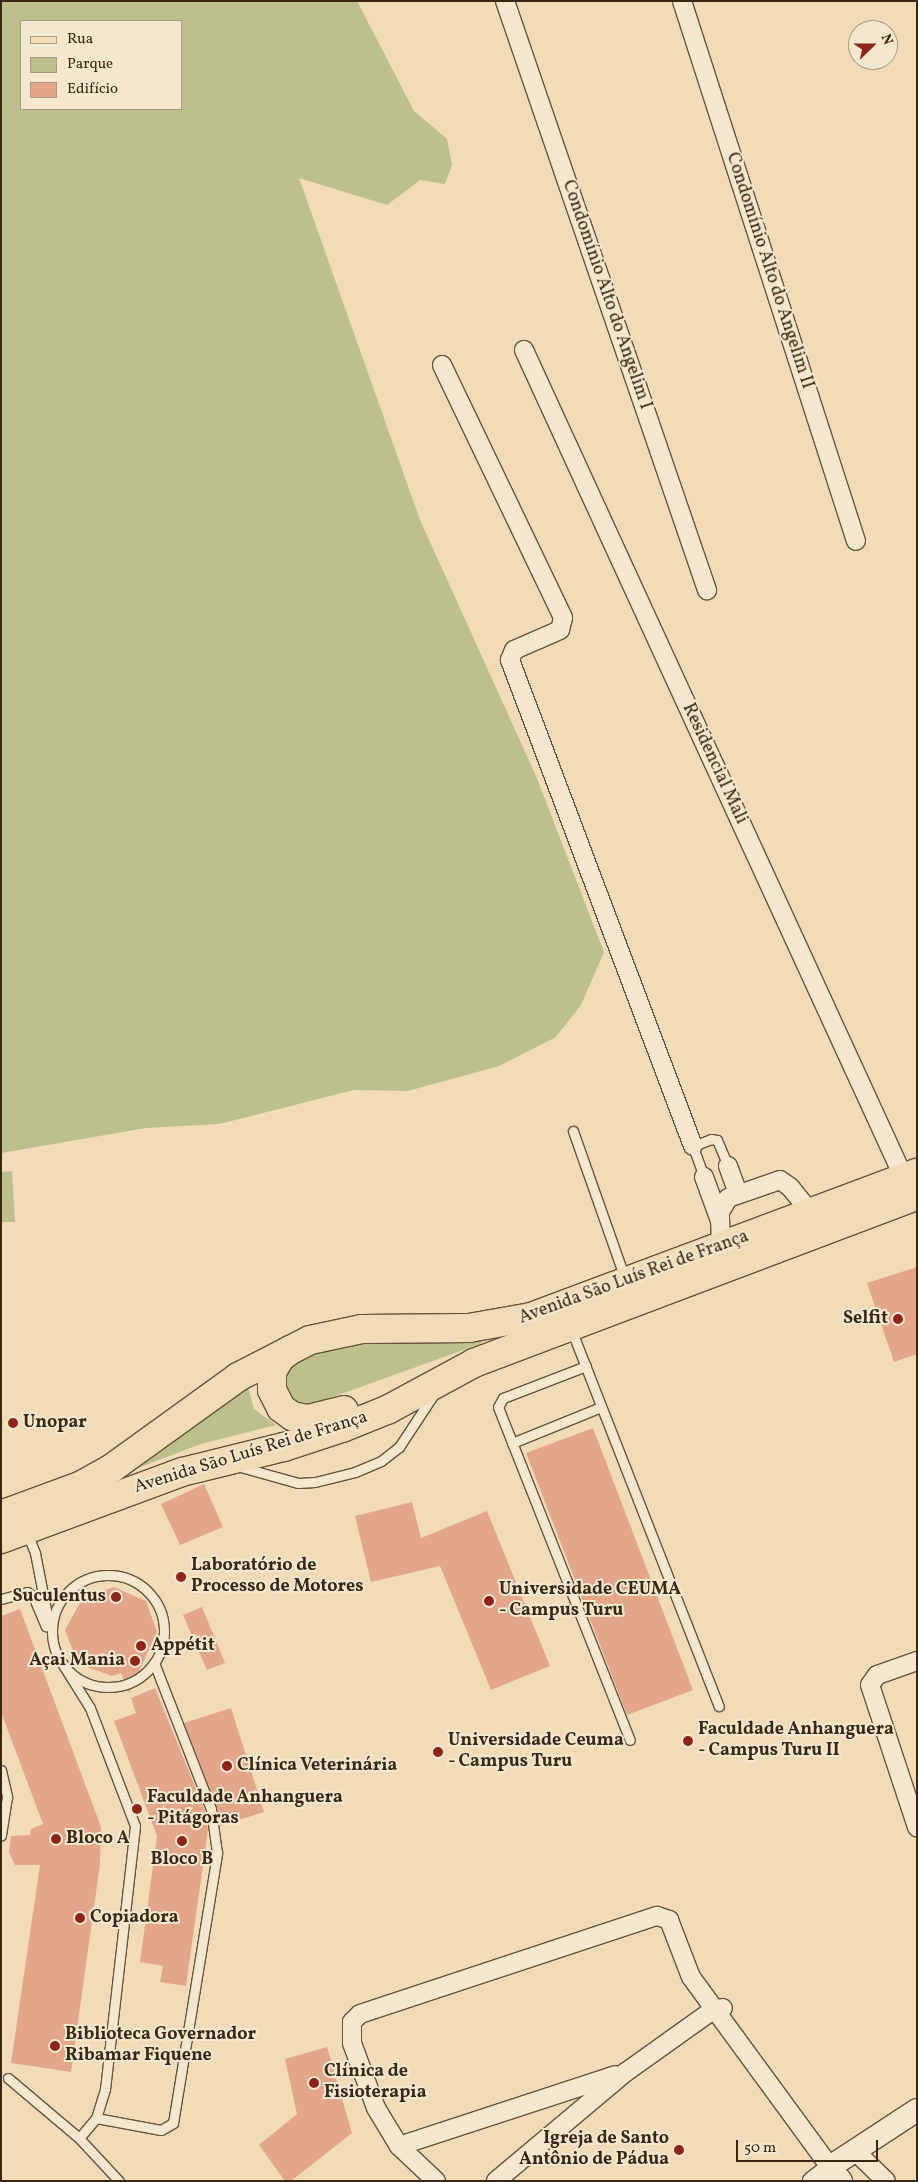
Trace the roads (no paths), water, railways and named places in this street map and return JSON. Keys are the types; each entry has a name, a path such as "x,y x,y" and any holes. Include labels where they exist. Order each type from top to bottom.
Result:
{"main road":[{"name":"Avenida São Luís Rei de França","path":"1,1515 80,1486 112,1468 238,1376 294,1347 326,1335 362,1329 469,1328 514,1322 811,1213 912,1182"},
{"name":"Avenida São Luís Rei de França","path":"14,1535 182,1472 284,1447 342,1428 397,1405 474,1363 570,1326 912,1182"},
{"path":"294,1347 275,1364 271,1382 281,1408 299,1418 320,1417 441,1381"}],"street":[{"name":"Condomínio Alto do Angelim I","path":"505,1 707,590"},
{"name":"Condomínio Alto do Angelim II","path":"682,1 856,541"},
{"name":"Residencial Mali","path":"524,350 912,1182"},
{"path":"442,365 562,618 560,630 514,650 510,660 693,1146"},
{"path":"728,1166 738,1194"},
{"path":"704,1177 720,1219"},
{"path":"722,1246 720,1219 723,1202 738,1194 780,1180 790,1187 811,1213"},
{"path":"917,1661 877,1675 870,1686 870,1693 917,1827"},
{"path":"436,2181 400,2146 376,2108 352,2043 350,2030 360,2014 657,1916 664,1917 672,1924 691,1977 713,2010 835,2174"},
{"path":"496,2181 626,2072 713,2010"},
{"path":"400,2146 626,2072"},
{"path":"812,2181 835,2174 855,2150 917,2110"},
{"path":"855,2150 886,2181"}],"lane":[{"path":"573,1131 626,1282"},
{"path":"704,1177 693,1146 711,1139 717,1140 728,1166"},
{"path":"570,1326 719,1706"},
{"path":"586,1366 503,1398 498,1407 630,1740"},
{"path":"223,1461 260,1475 298,1483 315,1482 355,1472 387,1457 405,1442 441,1381"},
{"path":"512,1442 601,1406"},
{"path":"14,1535 35,1553 53,1642"},
{"path":"53,1642 53,1618 72,1587 93,1577 120,1576 144,1588 160,1611 164,1638 154,1663 134,1681 112,1688 89,1685 62,1663"},
{"path":"1,1599 19,1592 33,1596 62,1663 90,1708 134,1826 105,2089 96,2118 79,2138"},
{"path":"96,2118 161,2130 173,2123 217,1853 211,1809 154,1663"},
{"path":"1,1770 7,1797 1,1836"},
{"path":"8,2078 79,2138 119,2181"}],"place":[{"name":"Selfit","path":"898,1319"},
{"name":"Unopar","path":"13,1423"},
{"name":"Laboratório de Processo de Motores","path":"181,1577"},
{"name":"Suculentus","path":"116,1597"},
{"name":"Universidade CEUMA - Campus Turu","path":"489,1601"},
{"name":"Appétit","path":"141,1646"},
{"name":"Açai Mania","path":"135,1661"},
{"name":"Faculdade Anhanguera - Campus Turu II","path":"688,1741"},
{"name":"Universidade Ceuma - Campus Turu","path":"438,1752"},
{"name":"Clínica Veterinária","path":"227,1766"},
{"name":"Faculdade Anhanguera - Pitágoras","path":"137,1809"},
{"name":"Bloco A","path":"56,1839"},
{"name":"Bloco B","path":"182,1841"},
{"name":"Copiadora","path":"80,1918"},
{"name":"Biblioteca Governador Ribamar Fiquene","path":"55,2046"},
{"name":"Clínica de Fisioterapia","path":"314,2083"},
{"name":"Igreja de Santo Antônio de Pádua","path":"679,2150"}]}
